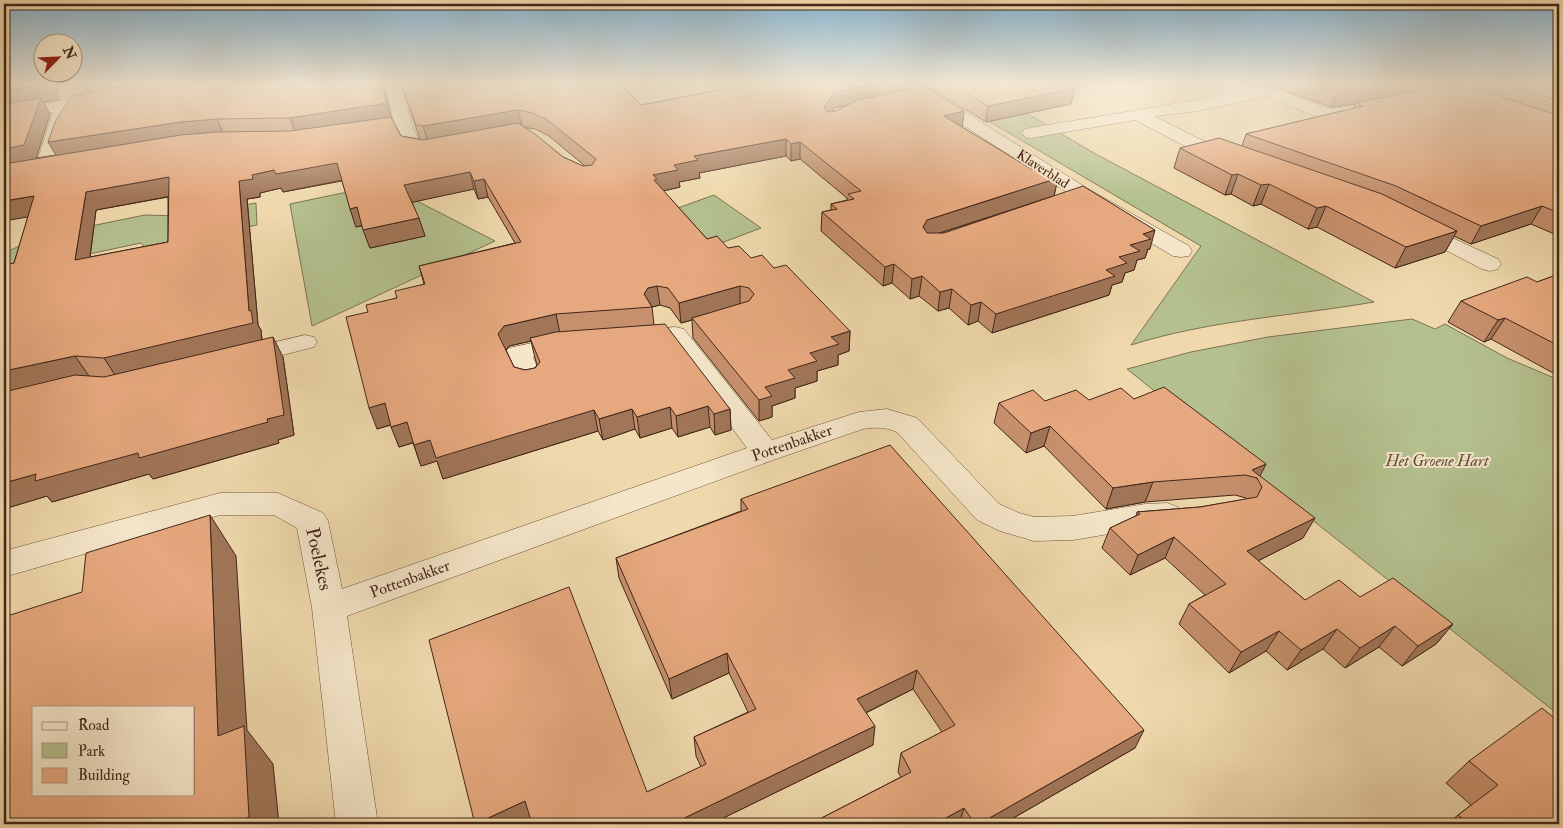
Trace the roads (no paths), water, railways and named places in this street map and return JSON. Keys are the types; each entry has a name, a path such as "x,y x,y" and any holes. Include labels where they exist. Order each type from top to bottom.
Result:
{"street":[{"path":"57,122 36,169 64,165"},
{"path":"402,122 412,147 428,150"},
{"name":"Klaverblad","path":"966,122 1074,198 1182,251"},
{"path":"1030,133 1099,122"},
{"path":"1152,122 1193,143 1248,162"},
{"path":"342,135 402,125"},
{"path":"1405,222 1490,264"},
{"path":"660,314 684,331 766,452"},
{"path":"530,381 518,353 560,343 684,331"},
{"path":"218,364 305,342"},
{"name":"Pottenbakker","path":"329,608 766,452 860,421 887,418 899,421 914,431 988,512 1011,523 1034,529 1073,528 1146,516 1190,514"},
{"name":"Poelekes","path":"4,564 220,504 278,504 312,521 329,608 357,824"}],"park label":[{"name":"Het Groene Hart","path":"1437,461"}]}
